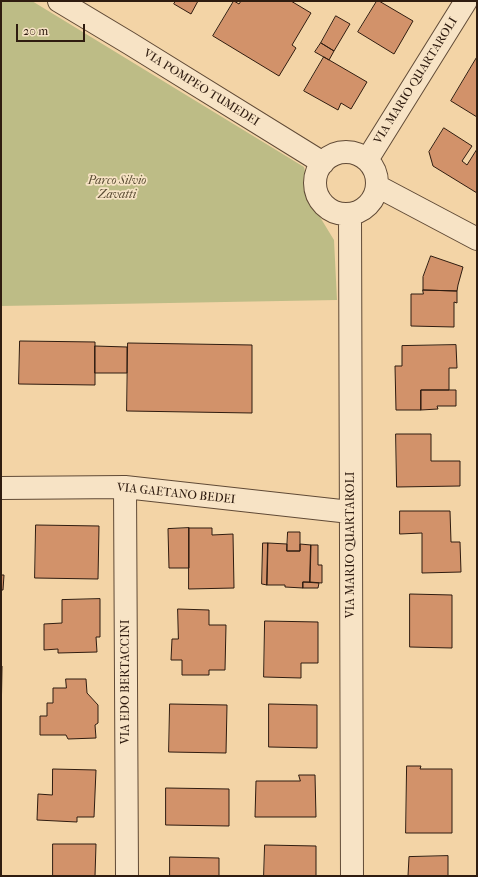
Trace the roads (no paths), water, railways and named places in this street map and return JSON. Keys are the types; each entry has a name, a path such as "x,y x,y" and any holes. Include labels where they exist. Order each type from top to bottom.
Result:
{"street":[{"name":"VIA POMPEO TUMEDEI","path":"59,1 322,163"},
{"name":"VIA MARIO QUARTAROLI","path":"367,160 466,1"},
{"path":"349,152 367,160 373,168 377,186 374,196 368,204 360,211 350,214 340,213 330,209 322,202 316,193 315,182 317,172 322,163 339,153 349,152"},
{"path":"377,186 477,239"},
{"name":"VIA MARIO QUARTAROLI","path":"350,214 352,876"},
{"name":"VIA GAETANO BEDEI","path":"1,488 125,487 350,512"},
{"name":"VIA EDO BERTACCINI","path":"125,487 127,876"}],"park label":[{"name":"Parco Silvio Zavatti","path":"117,188"}]}
